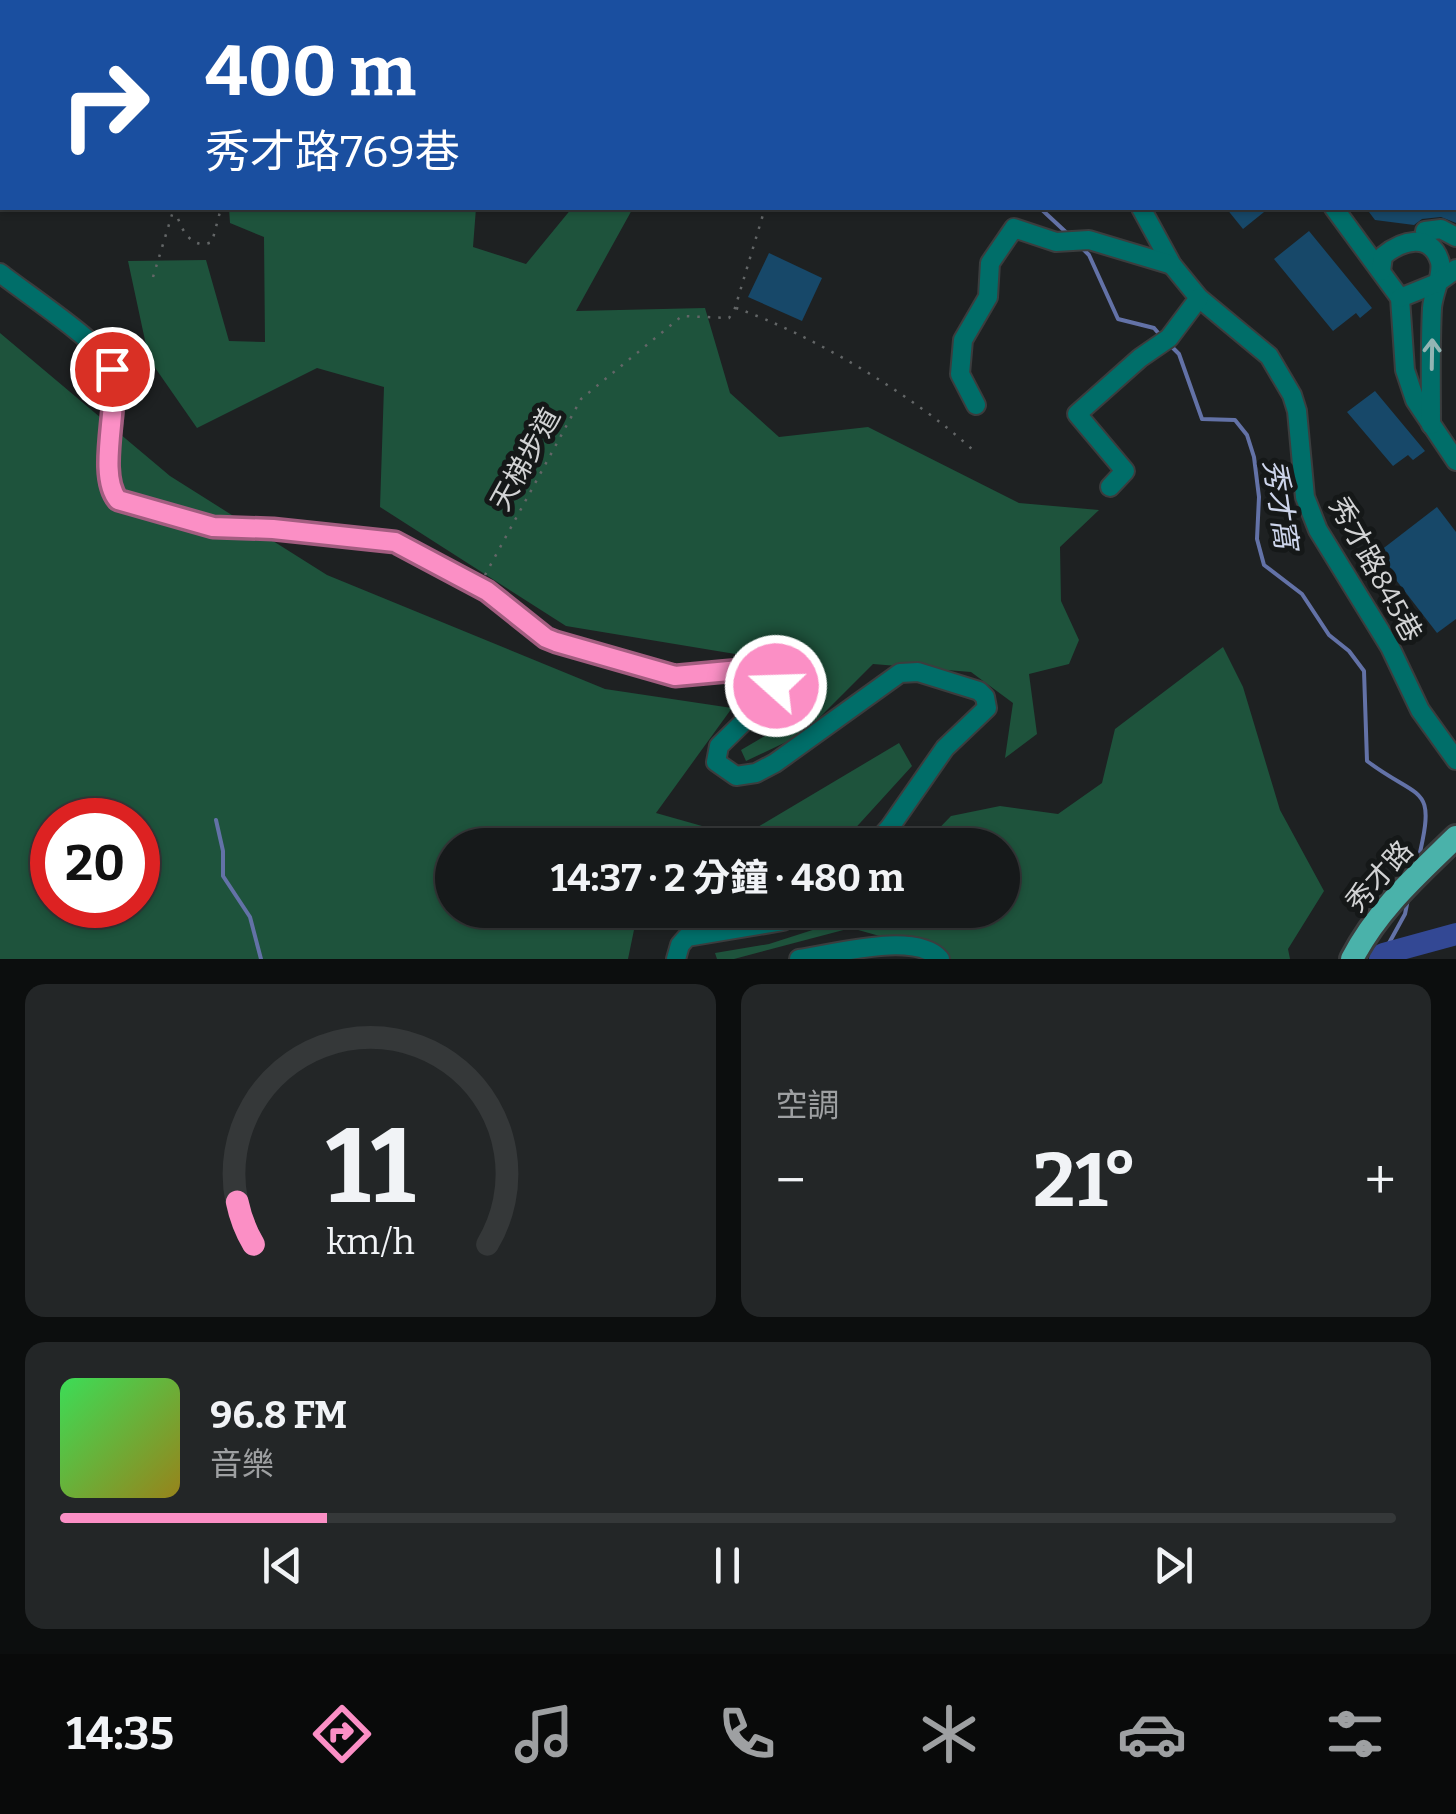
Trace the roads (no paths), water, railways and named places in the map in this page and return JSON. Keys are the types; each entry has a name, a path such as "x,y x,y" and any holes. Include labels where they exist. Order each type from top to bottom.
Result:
{"main road":[{"name":"秀才路","path":"1352,959 1389,901 1456,837"}],"street":[{"name":"秀才路845巷","path":"1141,210 1172,265 1198,298 1269,356 1292,395 1305,497 1318,530 1390,647 1420,710 1456,760"},
{"path":"1336,210 1400,298 1405,370 1415,400 1456,461"},
{"path":"976,406 960,374 962,340 988,297 990,262 1014,228 1056,242 1089,240 1172,265"},
{"path":"1425,231 1441,229 1456,237"},
{"path":"1382,270 1384,256 1397,245 1417,240 1430,246 1440,261 1432,304 1431,426"},
{"path":"1400,298 1437,283 1456,269"},
{"path":"0,273 109,362 115,385 109,480 118,500 213,527 386,540 487,591 546,638 675,676 740,670 770,674 775,681 774,693 716,752 716,762 736,776 747,776 775,763 900,673 918,672 979,690 985,696 987,708 945,748 889,828"},
{"path":"1110,488 1125,471 1077,414 1140,358 1170,338 1198,298"},
{"path":"676,959 687,937 741,928"},
{"path":"800,959 910,945 930,949 940,959"}],"waterway":[{"name":"秀才窩","path":"1042,210 1069,235"},
{"name":"秀才窩","path":"1083,249 1118,319 1154,328 1160,335"},
{"name":"秀才窩","path":"1171,346 1179,354 1202,419 1235,420 1247,435 1254,457 1259,497 1257,539 1264,565 1302,594 1329,635 1349,651 1364,671 1367,761 1420,797 1426,818 1418,861"},
{"path":"216,820 223,851 223,876 250,917 261,959"},
{"name":"秀才窩","path":"1383,954 1405,914 1408,899"},
{"path":"1380,959 1383,954 1456,934"}]}
